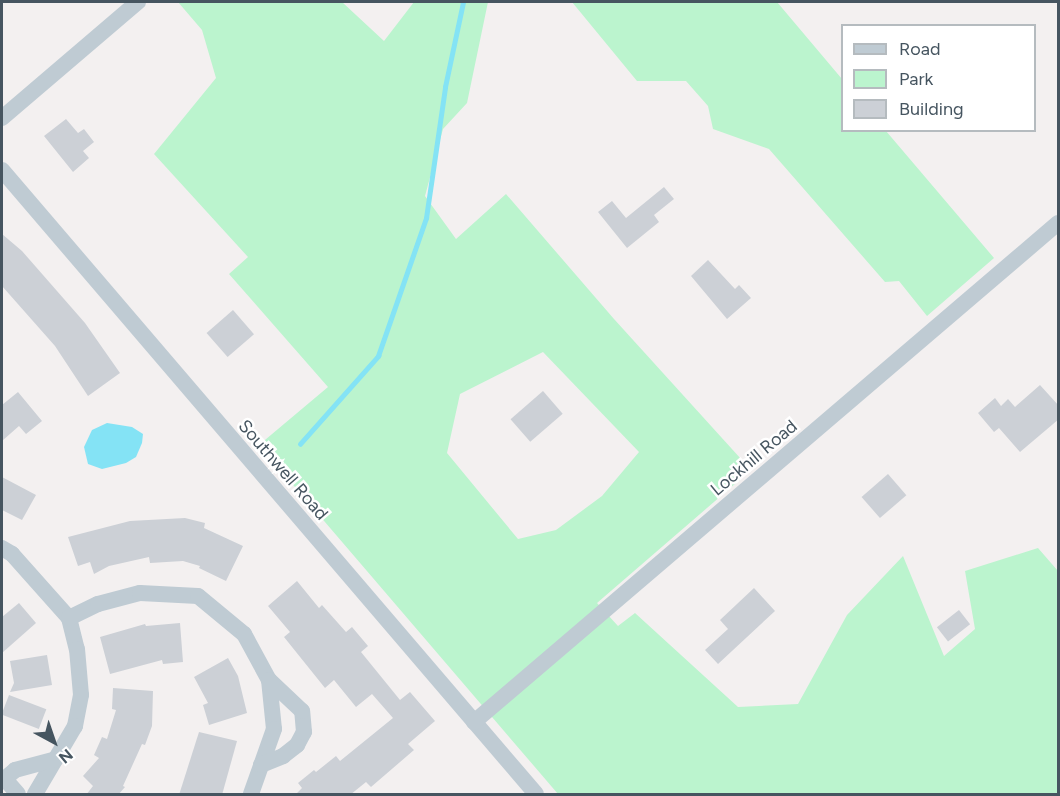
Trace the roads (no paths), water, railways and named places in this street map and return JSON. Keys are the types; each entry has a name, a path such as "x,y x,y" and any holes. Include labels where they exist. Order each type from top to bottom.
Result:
{"street":[{"path":"2,118 138,2"},
{"name":"Southwell Road","path":"2,170 536,795"},
{"name":"Lockhill Road","path":"474,722 1059,223"},
{"path":"2,548 12,554 69,618 77,649 81,695 75,726 35,795"},
{"path":"69,618 98,604 140,592 198,596 244,634 269,680 302,711 304,732 297,745 283,756 261,765"},
{"path":"251,795 274,729 269,680"},
{"path":"18,795 3,779 15,770 56,759"}],"water":[{"path":"107,423 132,427 143,434 136,457 126,463 102,469 88,464 84,447 92,430"}],"waterway":[{"path":"300,444 378,356 426,218 445,87 463,2"}]}
